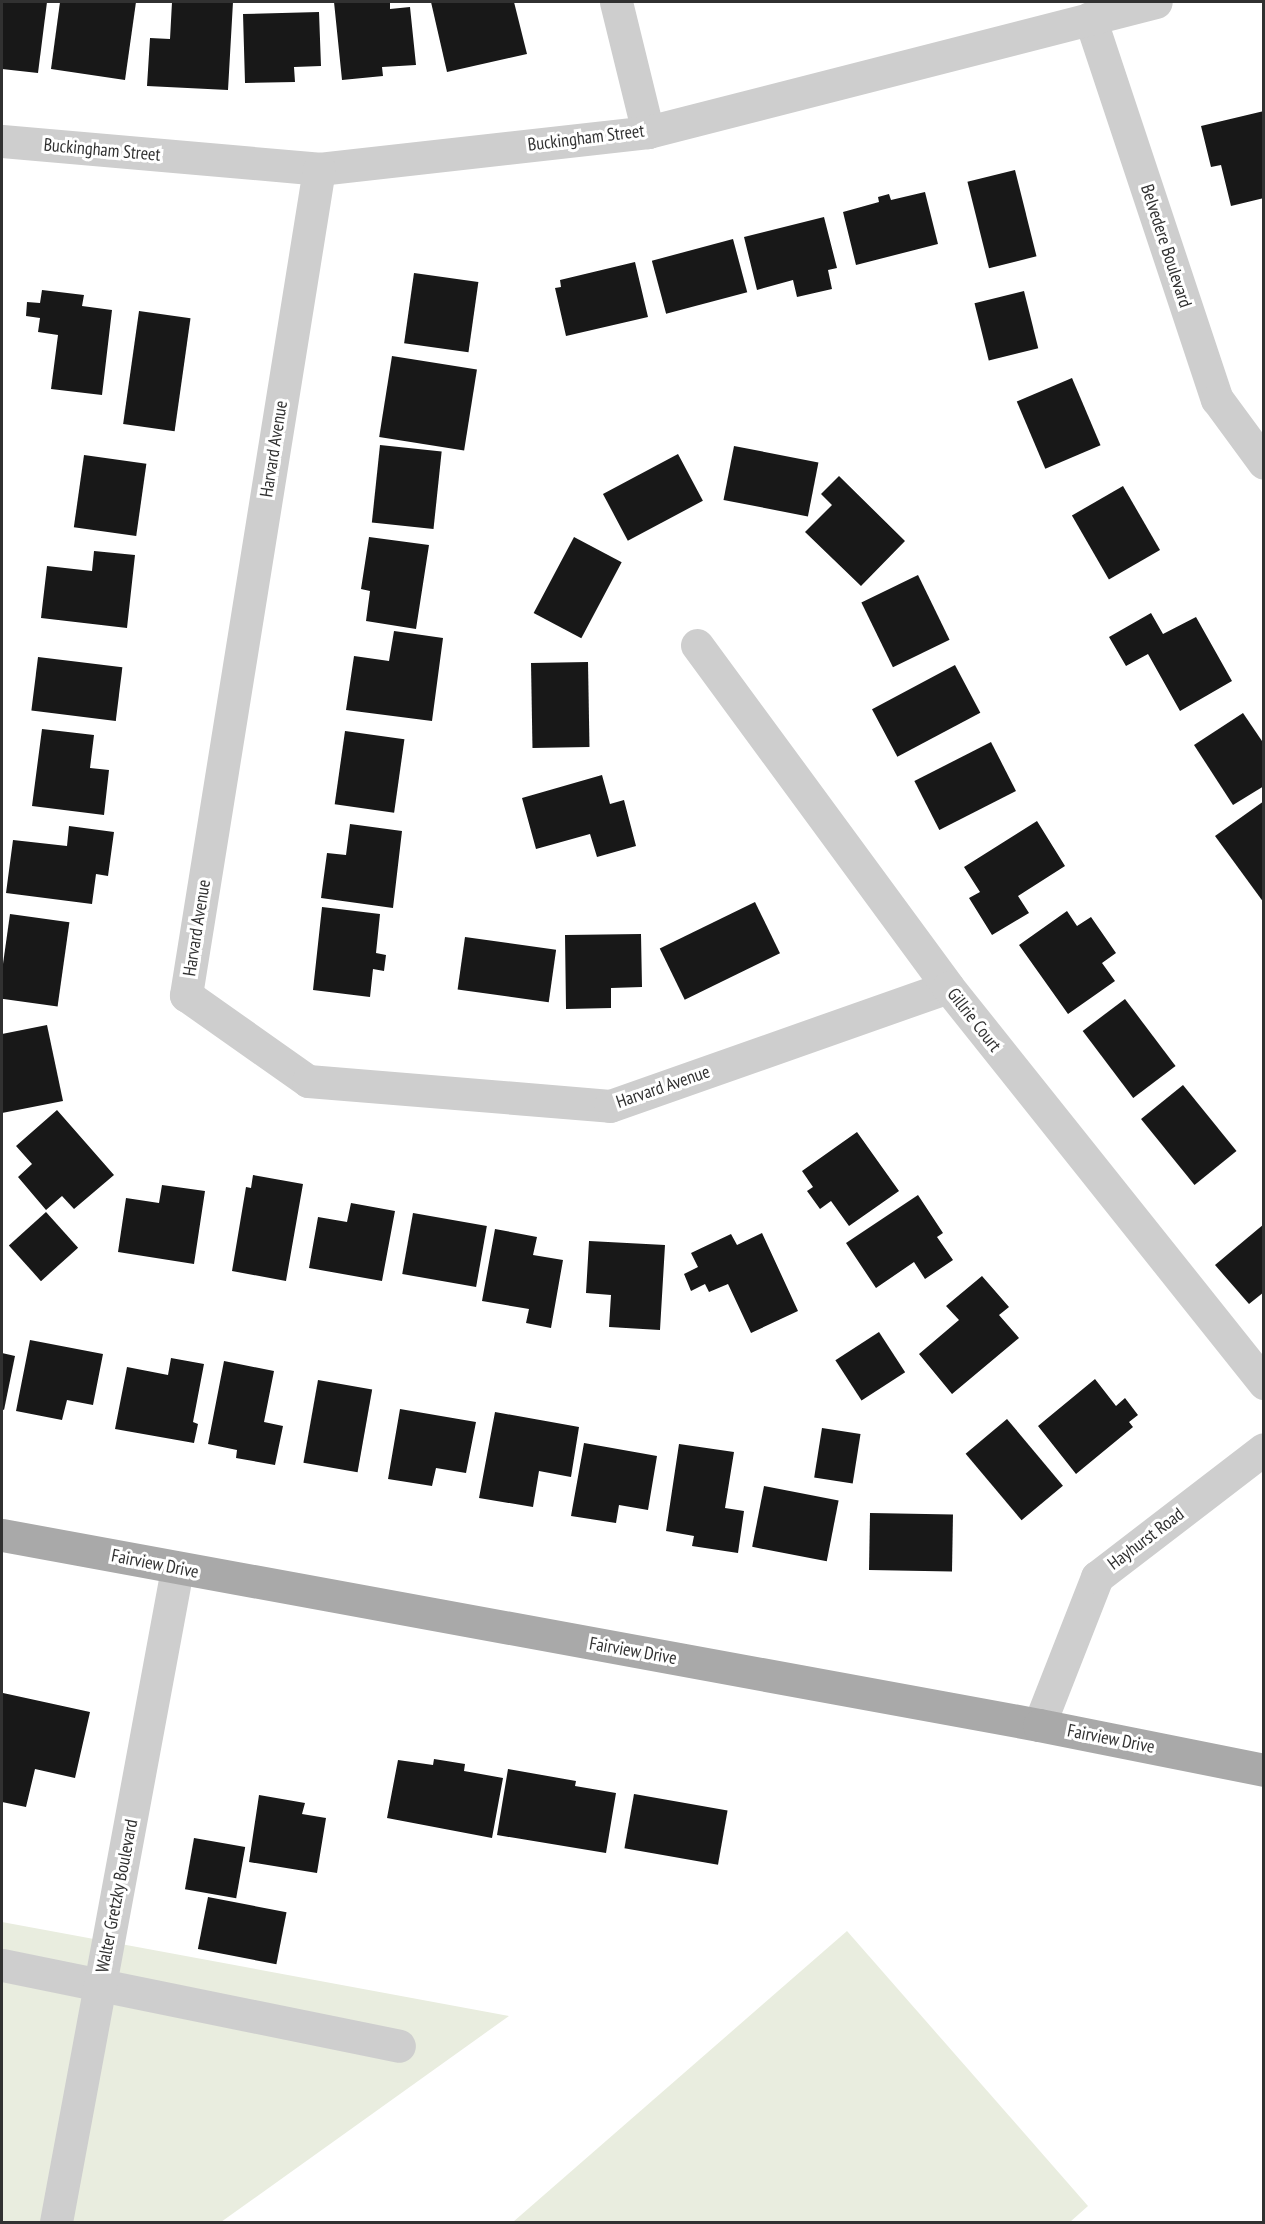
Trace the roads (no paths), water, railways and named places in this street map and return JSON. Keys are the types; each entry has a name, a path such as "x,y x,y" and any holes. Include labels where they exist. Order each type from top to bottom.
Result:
{"main road":[{"name":"Fairview Drive","path":"2,1535 177,1569 1039,1725 1263,1770"}],"street":[{"path":"616,2 648,132"},
{"name":"Buckingham Street","path":"2,141 319,169 648,132 1156,2"},
{"name":"Belvedere Boulevard","path":"1090,18 1217,399 1263,463"},
{"name":"Harvard Avenue","path":"319,169 186,995 308,1081 610,1106 948,987"},
{"name":"Gillrie Court","path":"697,645 948,987 1263,1383"},
{"name":"Hayhurst Road","path":"1039,1725 1097,1577 1263,1449"},
{"name":"Walter Gretzky Boulevard","path":"56,2223 177,1569"},
{"path":"2,1965 399,2046"}]}
